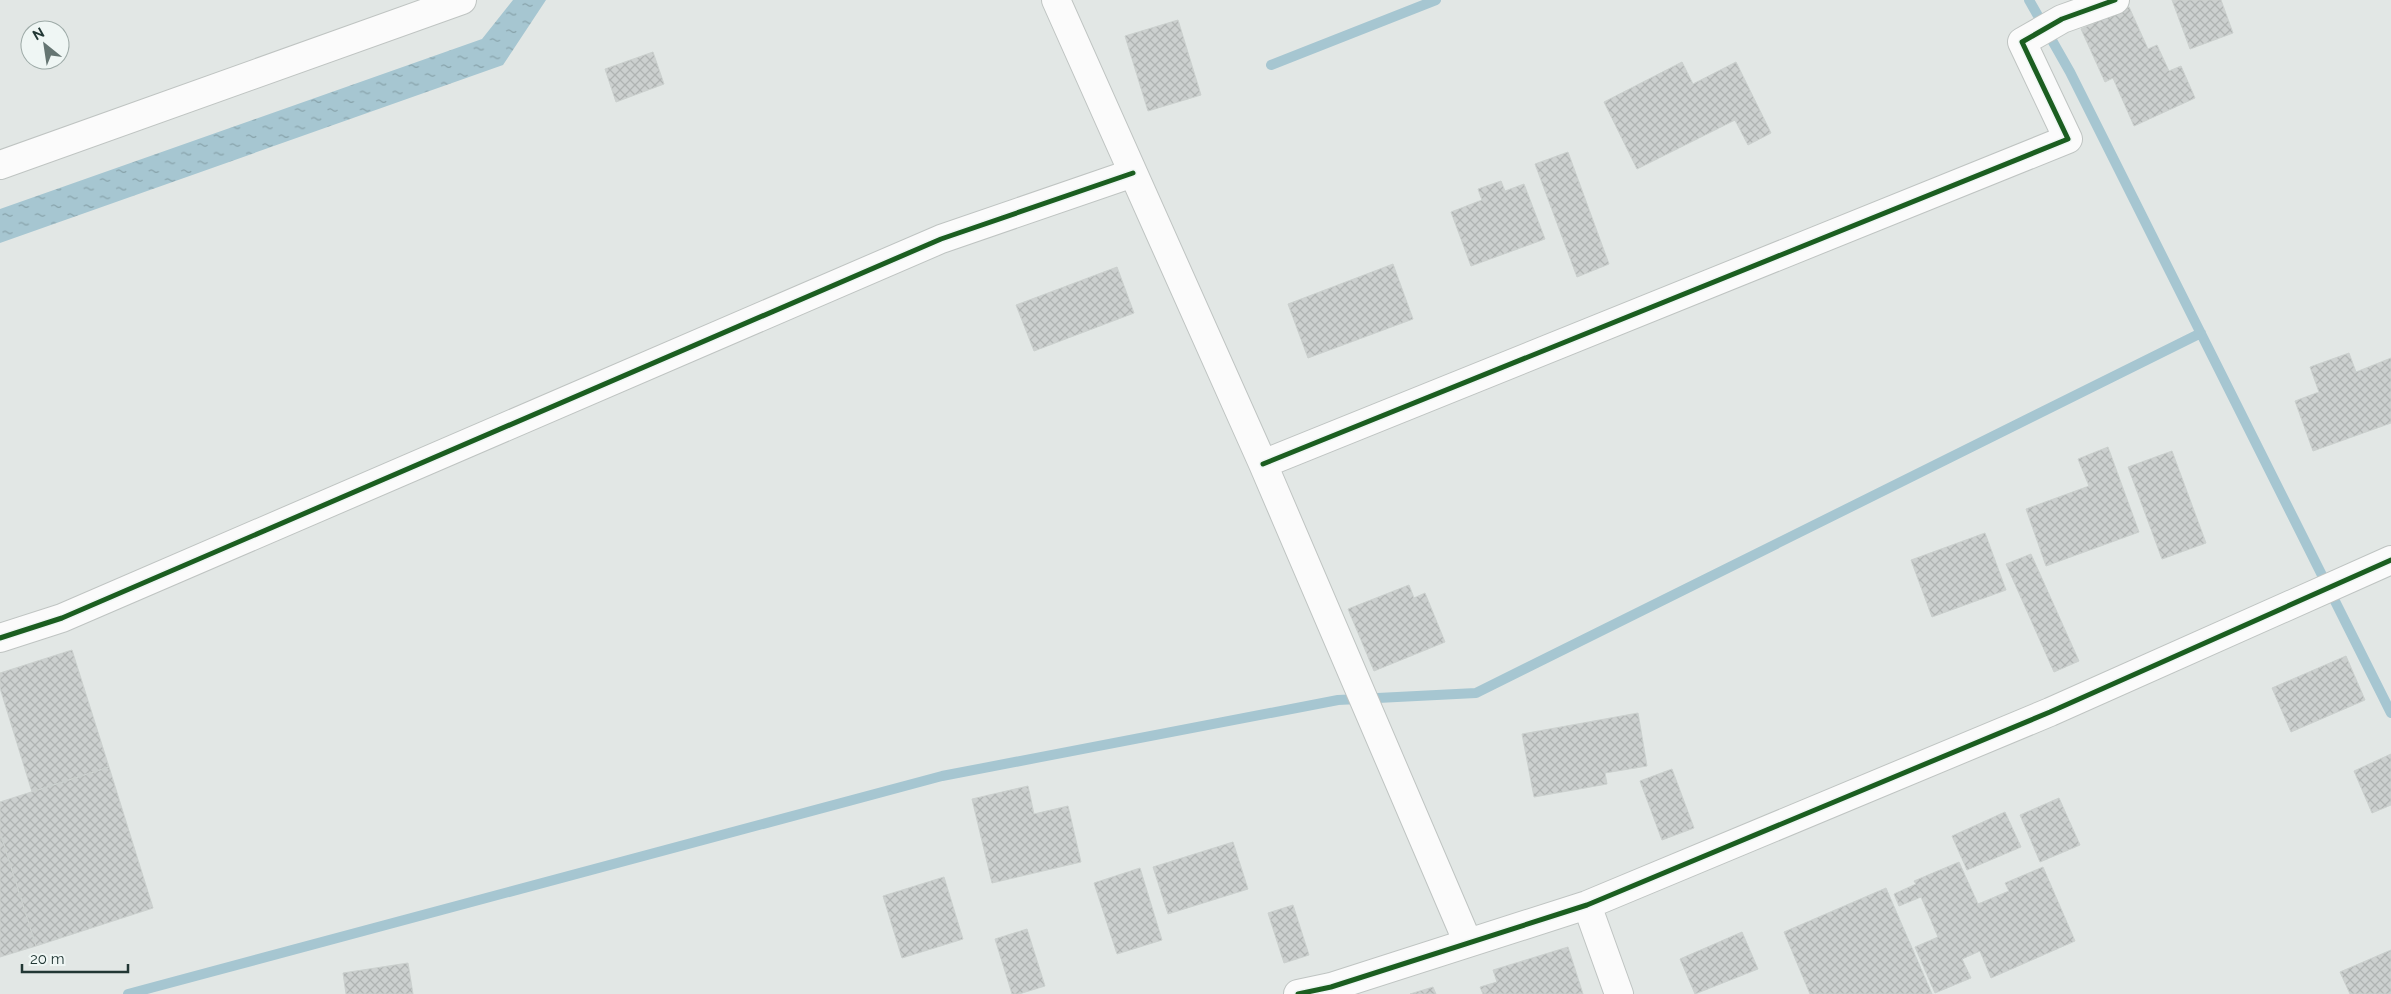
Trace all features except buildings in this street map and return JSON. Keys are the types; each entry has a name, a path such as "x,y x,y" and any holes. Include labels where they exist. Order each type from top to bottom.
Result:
{"street":[{"path":"0,164 462,0"},
{"path":"1056,0 1263,464 1468,944"},
{"path":"1263,464 2068,139 2022,42 2062,20 2116,0"},
{"path":"0,638 72,614 941,239 1133,173"},
{"path":"1298,994 1332,986 1587,905 2050,712 2391,560"},
{"path":"1587,905 1620,994"}],"water":[{"path":"513,0 546,0 503,65 0,243 0,209 482,39"}],"waterway":[{"path":"1271,65 1436,0"},
{"path":"2029,0 2070,72 2391,713"},
{"path":"128,994 942,776 1338,700 1476,693 2201,333"}],"cycle path":[{"path":"1263,464 2068,139 2022,42 2062,19 2115,0"},
{"path":"0,638 62,618 941,239 1133,173"},
{"path":"1298,994 1331,987 1587,905 2050,712 2391,560"}]}
